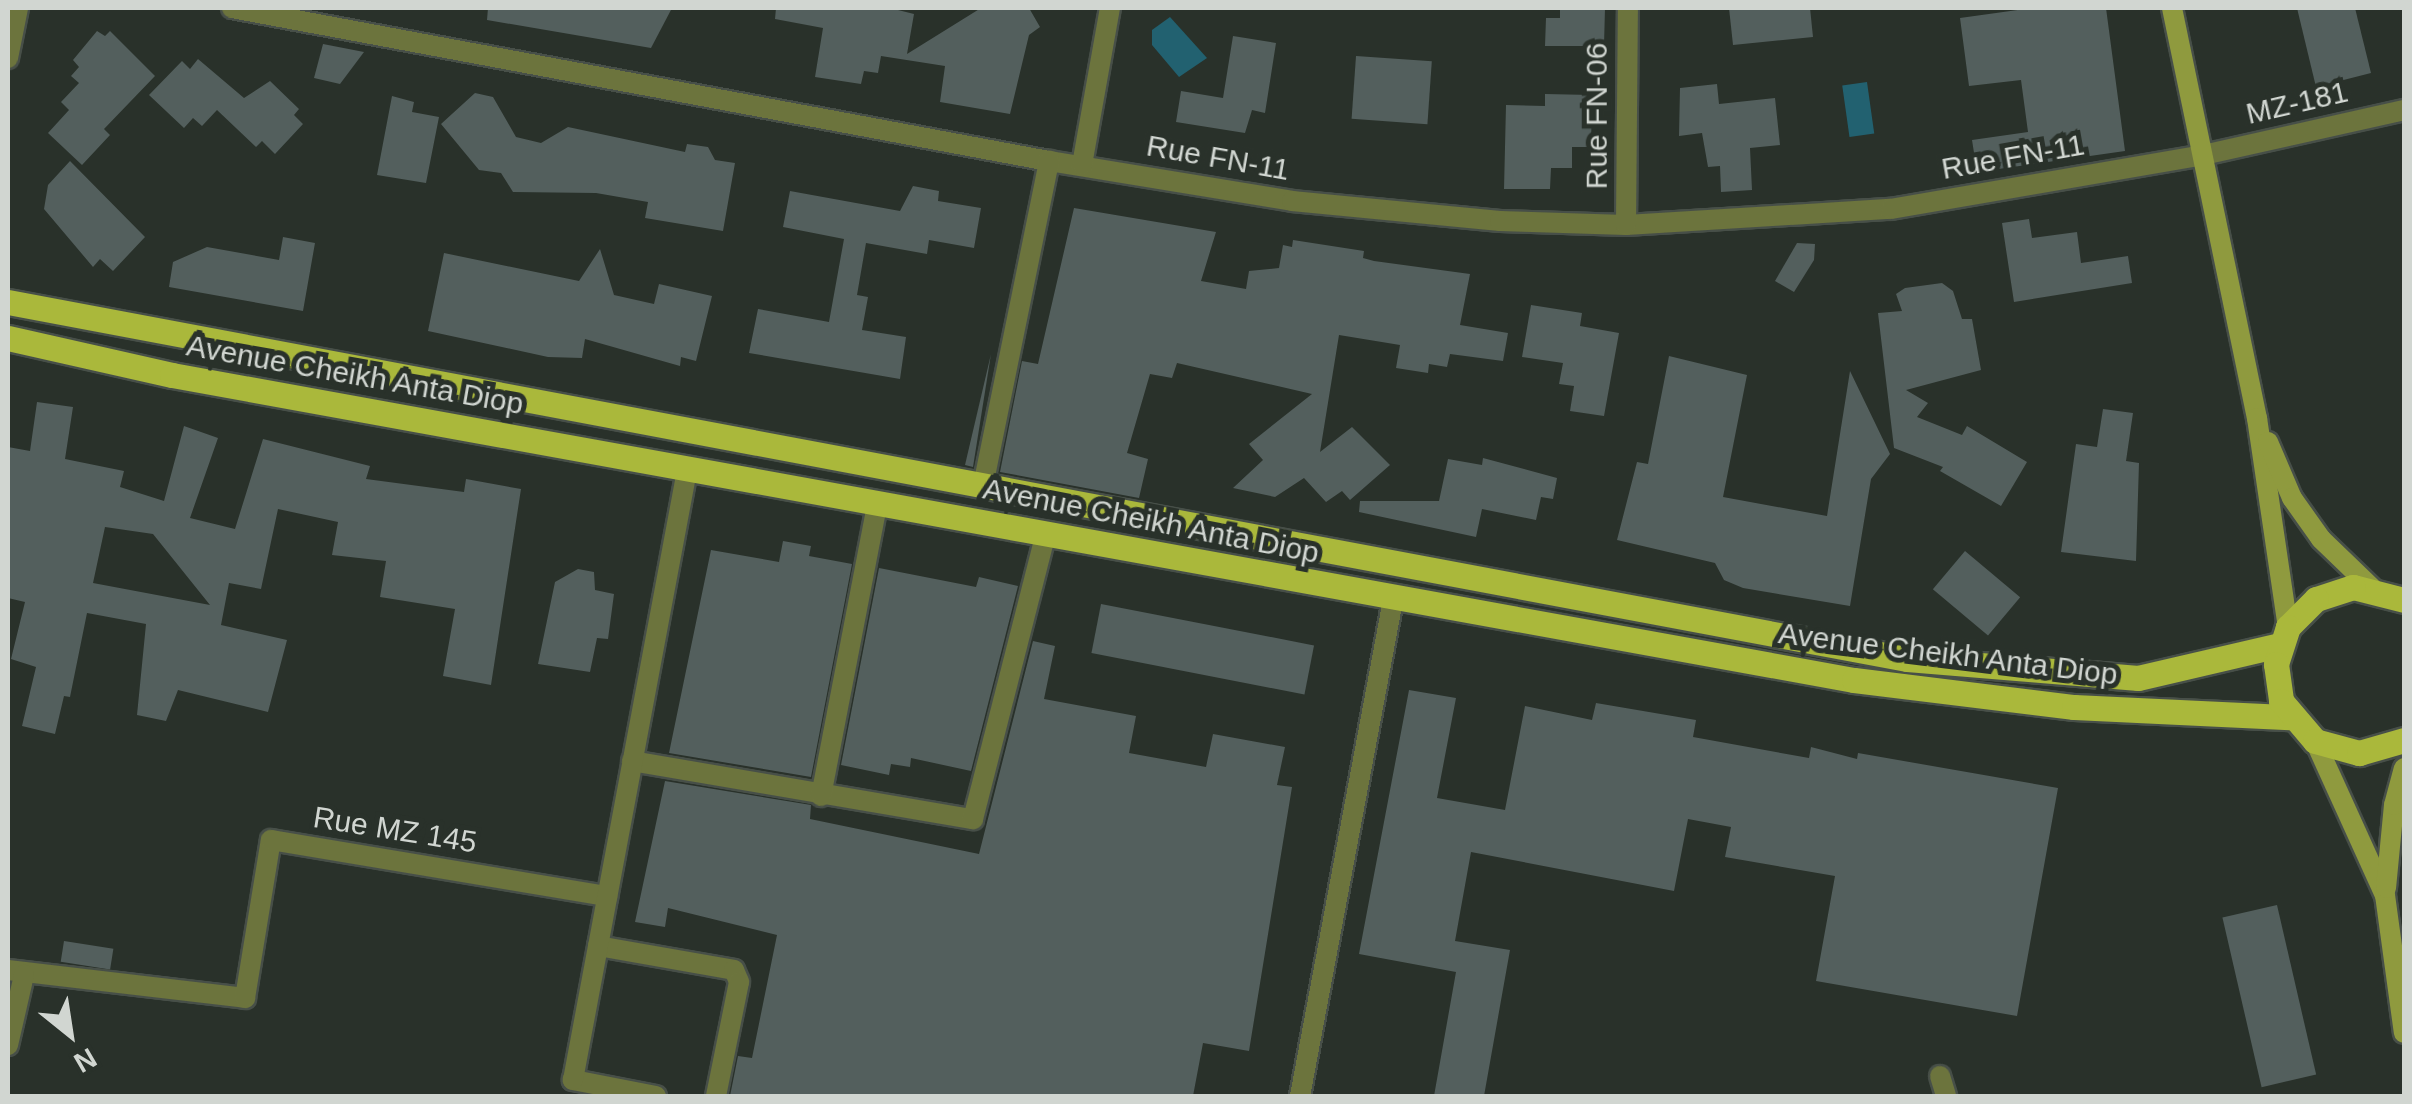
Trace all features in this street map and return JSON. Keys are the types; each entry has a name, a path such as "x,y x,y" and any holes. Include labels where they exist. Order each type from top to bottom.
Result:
{"main road":[{"path":"2172,8 2257,418 2284,636 2277,682 2290,718 2316,742 2385,895"},
{"name":"Avenue Cheikh Anta Diop","path":"8,302 984,481 1285,546 1908,659 2138,678 2284,636"},
{"name":"Avenue Cheikh Anta Diop","path":"8,338 687,470 1393,600 1935,692 2074,707 2290,718"},
{"path":"2257,418 2292,498 2321,540 2372,588 2404,600"},
{"path":"2284,636 2316,599 2372,588"},
{"path":"2316,742 2359,754 2404,740"},
{"path":"2404,768 2394,806 2385,895 2404,1033"}],"street":[{"path":"8,58 18,8"},
{"name":"Rue FN-11","path":"232,8 1049,161 1292,201 1500,221 1626,225 1892,208 2203,155"},
{"path":"1082,165 1110,8"},
{"name":"Rue FN-06","path":"1626,225 1628,8"},
{"name":"MZ-181","path":"2203,155 2404,110"},
{"path":"984,481 1049,161"},
{"path":"656,1096 573,1080 687,470"},
{"path":"821,796 877,504"},
{"path":"632,760 821,796 976,818 1046,534"},
{"path":"1300,1096 1393,600"},
{"name":"Rue MZ 145","path":"16,972 245,998 272,840 607,896"},
{"path":"598,946 734,970 739,982 716,1096"},
{"path":"8,1045 16,972"}],"water":[{"path":"1170,17 1207,58 1179,77 1152,45 1152,30"},
{"path":"1867,82 1874,133 1849,137 1842,85"}],"building":[{"path":"488,8 672,8 651,48 487,20"},
{"path":"776,8 890,8 914,14 907,54 981,8 1029,8 1040,27 1029,35 1010,114 940,102 945,66 881,56 878,73 864,71 861,84 815,77 823,28 775,19"},
{"path":"1560,8 1605,8 1604,46 1545,46 1546,18 1560,18"},
{"path":"1729,8 1810,8 1813,37 1733,45"},
{"path":"2032,8 2106,8 2125,151 1977,172 1972,140 2028,132 2021,80 1969,86 1960,18"},
{"path":"2297,8 2355,8 2371,73 2316,87"},
{"path":"97,31 105,36 110,31 155,76 104,129 110,135 82,165 48,133 69,110 61,102 79,83 71,76 79,67 73,60"},
{"path":"1233,36 1276,43 1265,113 1252,110 1245,133 1176,122 1181,91 1223,98"},
{"path":"323,44 364,52 340,84 314,78"},
{"path":"1356,56 1432,61 1427,124 1352,119"},
{"path":"198,59 244,98 270,81 299,109 294,115 303,124 275,154 262,141 256,147 217,110 202,126 193,118 184,128 149,95 182,61 190,69"},
{"path":"1717,84 1719,104 1775,98 1780,145 1750,148 1752,190 1721,192 1720,166 1708,167 1702,133 1679,136 1680,88"},
{"path":"475,93 493,97 516,137 541,143 568,127 685,152 687,144 708,147 715,160 735,163 723,231 645,218 648,202 596,193 513,192 501,173 479,170 441,124"},
{"path":"1545,94 1592,95 1591,147 1572,147 1572,168 1551,168 1550,189 1504,189 1506,105 1545,106"},
{"path":"392,96 414,102 412,112 439,117 426,183 377,175"},
{"path":"70,161 145,237 113,271 100,259 93,267 44,209 48,185"},
{"path":"913,186 939,191 938,201 981,208 974,248 929,240 927,254 866,243 857,295 868,297 862,330 906,337 900,379 749,353 758,309 829,322 844,239 783,227 790,191 900,211"},
{"path":"1074,208 1216,232 1201,281 1246,289 1249,271 1279,268 1283,245 1292,247 1293,240 1364,251 1363,258 1374,261 1470,274 1460,325 1508,333 1503,361 1450,354 1447,367 1429,364 1428,373 1396,368 1400,345 1339,335 1320,452 1352,427 1390,465 1350,500 1342,491 1326,502 1304,478 1275,497 1233,488 1263,460 1249,444 1312,394 1177,363 1172,378 1150,374 1127,453 1148,459 1139,498 1000,472 1022,361 1038,364"},
{"path":"2029,219 2032,238 2077,232 2081,263 2128,256 2132,283 2014,302 2002,223"},
{"path":"283,237 315,243 303,311 169,287 173,262 207,247 279,260"},
{"path":"1797,243 1815,244 1814,260 1794,292 1775,281"},
{"path":"600,249 614,295 654,304 659,284 712,296 696,361 681,357 680,366 585,339 582,358 548,357 428,331 444,253 579,281"},
{"path":"1942,283 1953,291 1962,319 1972,319 1981,370 1906,390 1928,403 1917,417 1962,435 1967,426 2027,462 2001,506 1940,471 1943,467 1894,448 1878,313 1902,311 1896,294 1905,288"},
{"path":"1531,305 1582,313 1580,326 1619,333 1604,416 1570,411 1574,386 1559,384 1563,363 1522,357"},
{"path":"991,354 973,467 965,465"},
{"path":"1669,356 1747,375 1723,497 1827,516 1850,371 1890,454 1871,479 1850,606 1743,588 1724,580 1715,563 1617,540 1637,462 1648,464"},
{"path":"37,402 73,407 65,459 124,471 120,487 164,501 184,426 218,438 190,518 235,529 263,439 370,466 366,479 464,492 466,479 521,489 491,685 443,676 455,609 380,597 386,561 332,555 338,522 278,509 261,589 229,583 221,625 287,640 268,712 178,690 166,721 137,715 146,624 87,613 70,697 64,696 55,734 22,726 36,667 11,659 25,602 8,598 8,447 30,451","holes":["105,527 153,534 210,605 93,583"]},
{"path":"2103,409 2133,413 2126,461 2139,463 2136,561 2061,552 2076,444 2097,447"},
{"path":"1483,458 1557,478 1553,499 1541,497 1536,520 1482,509 1476,537 1359,512 1360,501 1439,501 1448,459 1482,465"},
{"path":"783,541 811,546 809,556 852,564 811,777 669,753 711,550 779,562"},
{"path":"1965,551 2020,597 1988,636 1933,589"},
{"path":"879,568 976,587 979,577 1018,586 971,771 911,758 910,767 891,764 889,775 841,765"},
{"path":"578,569 594,572 595,590 614,594 608,639 597,638 590,672 538,664 555,582"},
{"path":"1101,604 1314,645 1304,694 1091,653"},
{"path":"1033,641 1055,646 1044,699 1136,716 1129,753 1206,767 1213,734 1285,747 1277,785 1292,787 1249,1051 1203,1043 1193,1096 730,1096 738,1056 752,1058 777,935 668,908 665,927 635,922 665,781 811,805 810,819 979,854"},
{"path":"1409,690 1456,698 1437,798 1505,810 1525,706 1592,720 1596,703 1696,720 1693,737 1809,758 1811,747 1857,759 1858,753 2058,788 2017,1016 1816,981 1835,876 1725,857 1731,827 1688,819 1674,891 1471,852 1455,941 1510,950 1484,1096 1434,1096 1456,972 1359,954"},
{"path":"2277,905 2316,1075 2262,1087 2222,918"},
{"path":"64,941 113,949 110,970 61,962"}]}
